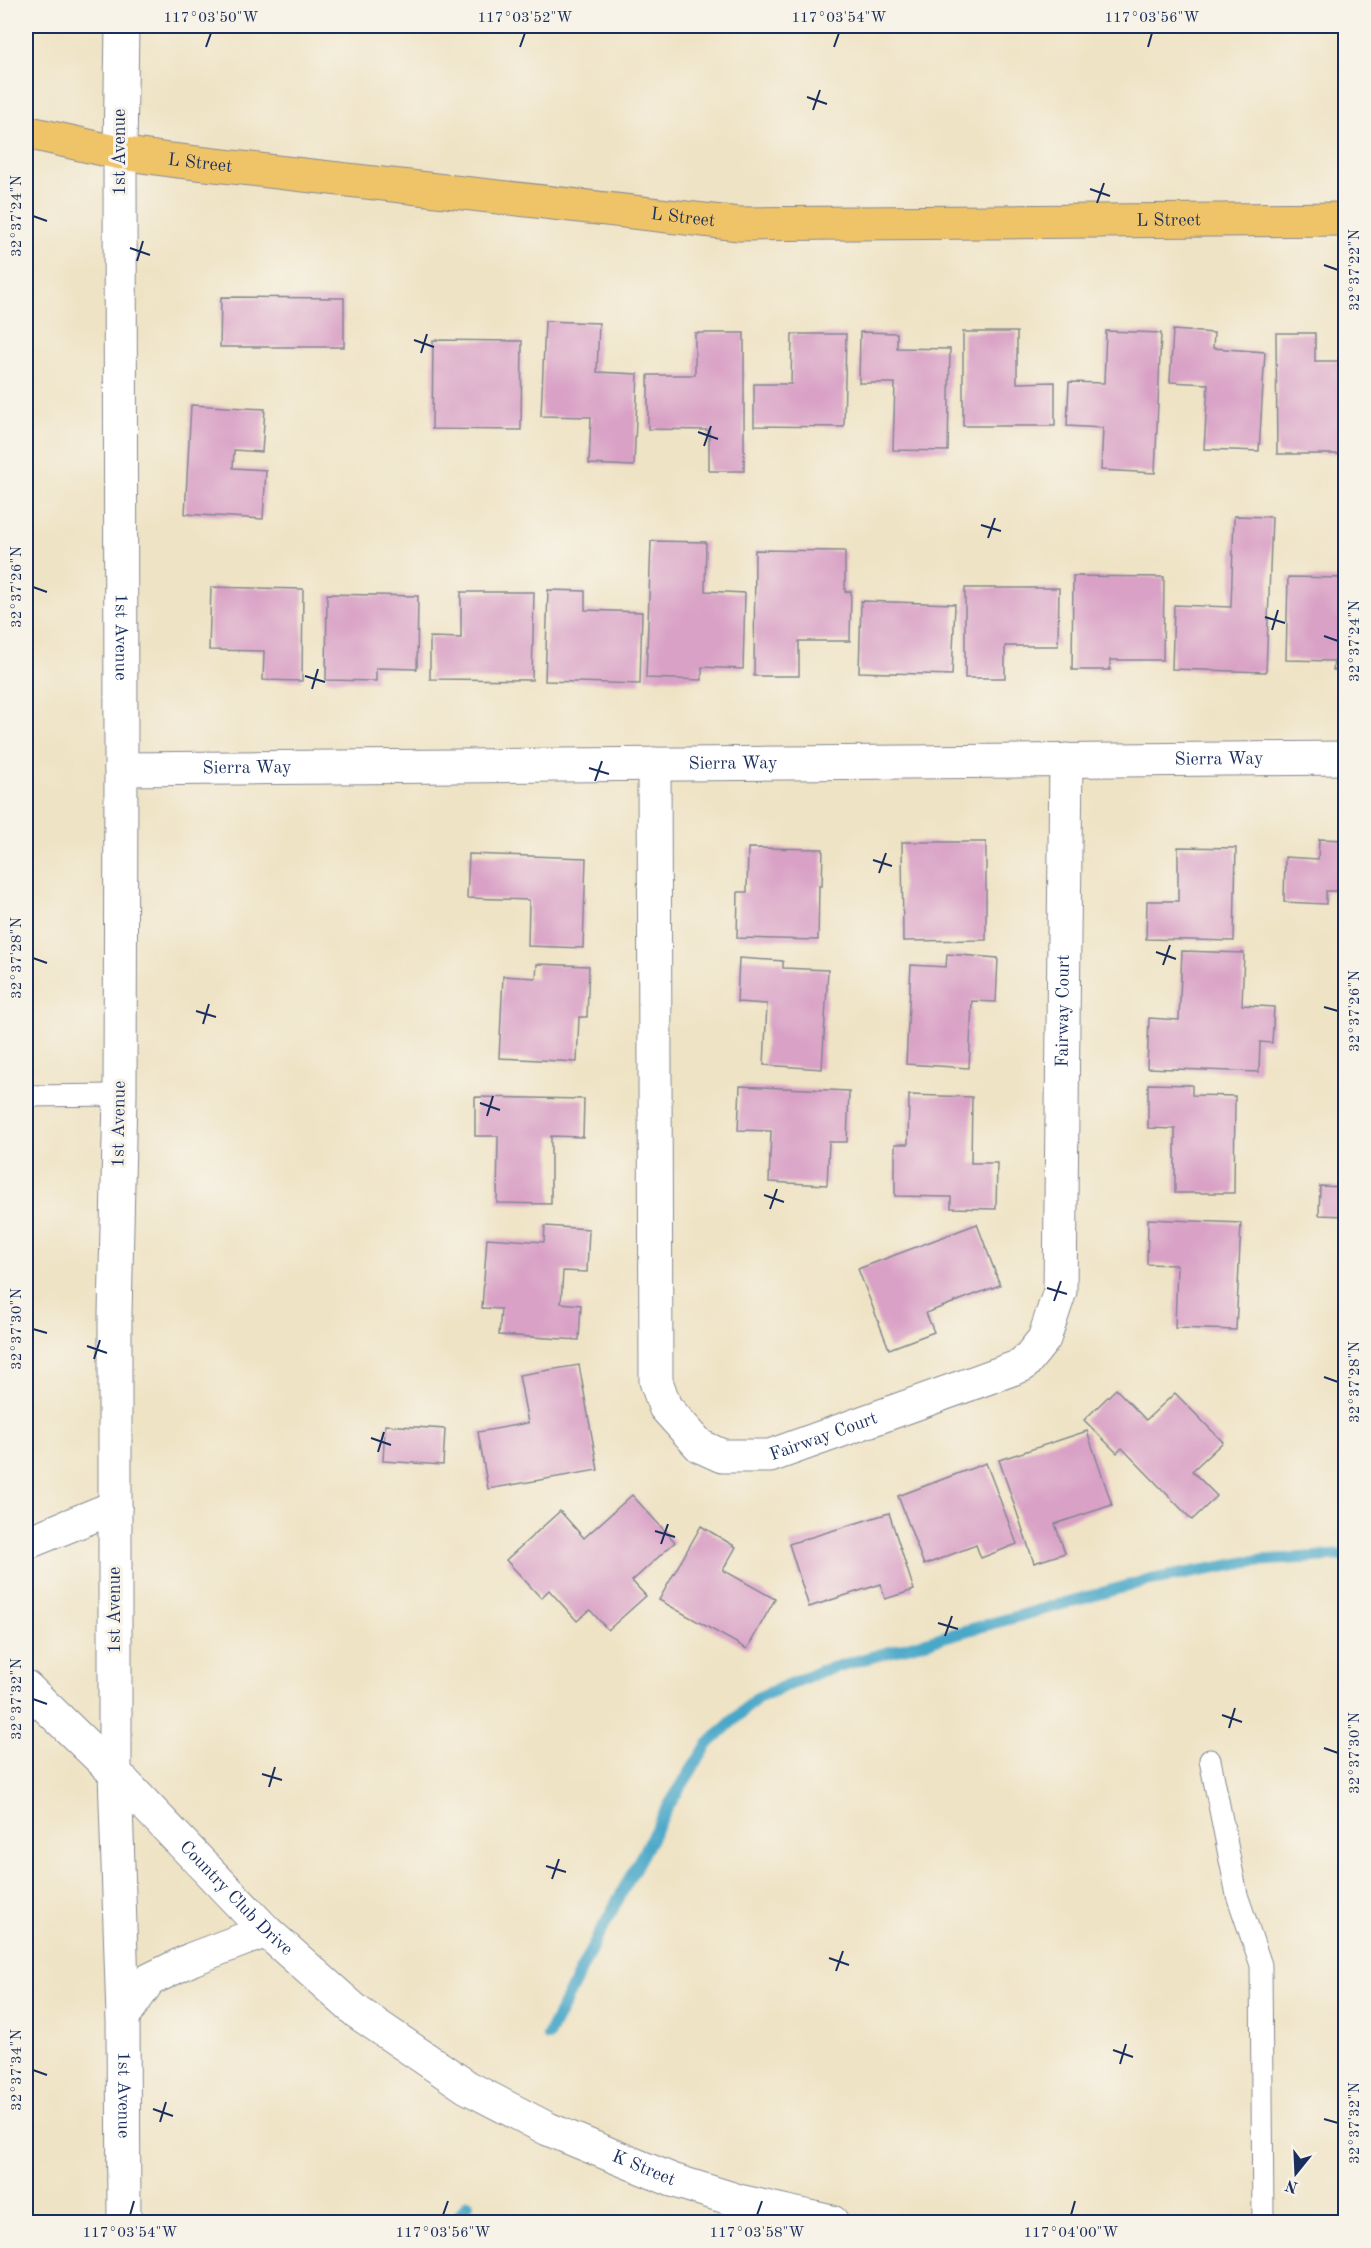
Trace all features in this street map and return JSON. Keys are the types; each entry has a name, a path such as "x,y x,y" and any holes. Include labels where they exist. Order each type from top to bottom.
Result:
{"main road":[{"name":"L Street","path":"26,132 120,153 739,224 1346,219"}],"street":[{"name":"1st Avenue","path":"122,26 120,1095 115,1315 115,1773 123,2017 124,2223"},
{"name":"Sierra Way","path":"121,769 1346,758"},
{"name":"Fairway Court","path":"654,764 656,1381 665,1407 700,1446 722,1456 770,1456 1023,1365 1044,1339 1060,1291 1066,760"},
{"path":"26,1543 115,1507"},
{"name":"Country Club Drive","path":"26,1687 115,1773 266,1931 357,2012 467,2087"},
{"path":"123,2017 150,1980 192,1959 266,1931"},
{"name":"K Street","path":"467,2087 548,2129 672,2180 739,2201 831,2223"}],"lane":[{"path":"26,1096 120,1095"},
{"path":"1210,1760 1237,1895 1261,1965 1263,2223"}],"building":[{"path":"221,297 344,298 344,347 220,347"},
{"path":"545,321 599,323 597,372 638,374 634,466 589,464 591,417 541,416"},
{"path":"1173,330 1214,333 1213,348 1265,352 1259,451 1204,449 1208,384 1170,382"},
{"path":"1106,331 1161,333 1155,473 1101,470 1103,428 1067,426 1069,382 1104,383"},
{"path":"860,332 897,333 897,348 950,349 948,451 893,450 895,383 859,383"},
{"path":"963,332 1017,332 1017,383 1055,382 1055,426 963,426"},
{"path":"695,333 744,333 744,471 709,471 709,430 648,429 648,375 695,375"},
{"path":"1276,333 1315,333 1315,361 1346,361 1346,454 1277,454"},
{"path":"792,334 846,334 844,427 754,426 754,384 791,384"},
{"path":"433,340 522,341 521,430 432,429"},
{"path":"191,405 265,409 262,452 234,450 233,468 266,470 263,519 185,514"},
{"path":"1234,516 1272,517 1266,672 1172,669 1174,605 1231,607"},
{"path":"651,541 706,542 705,591 745,593 743,669 702,667 702,680 646,678"},
{"path":"755,550 845,551 845,592 851,591 850,641 799,641 799,676 754,676"},
{"path":"1073,576 1164,577 1163,660 1110,660 1110,670 1072,670"},
{"path":"1288,577 1346,578 1346,670 1333,670 1334,661 1286,660"},
{"path":"211,587 303,589 302,681 263,680 264,651 209,650"},
{"path":"965,588 1059,588 1058,646 1005,646 1005,678 965,678"},
{"path":"548,590 585,591 585,610 642,612 640,684 545,681"},
{"path":"461,592 534,592 532,680 430,679 430,637 461,638"},
{"path":"327,594 418,596 417,669 376,668 376,681 326,680"},
{"path":"861,601 955,604 952,675 859,672"},
{"path":"1319,839 1346,840 1346,891 1326,891 1326,904 1284,902 1285,857 1318,859"},
{"path":"902,842 986,842 986,940 903,941"},
{"path":"1178,847 1236,848 1234,941 1146,939 1147,901 1178,901"},
{"path":"748,848 823,849 822,886 819,886 818,940 737,938 738,892 747,892"},
{"path":"469,854 586,858 583,948 528,946 529,900 467,898"},
{"path":"1182,951 1244,953 1242,1005 1274,1007 1272,1043 1260,1042 1259,1072 1147,1068 1149,1018 1179,1020"},
{"path":"947,954 998,958 996,1002 972,1001 969,1068 906,1064 911,965 946,967"},
{"path":"739,958 783,961 783,968 828,970 822,1069 764,1065 767,1004 737,1002"},
{"path":"537,964 589,966 587,1017 579,1017 577,1062 499,1058 503,976 536,978"},
{"path":"1148,1084 1192,1085 1192,1095 1235,1096 1234,1193 1175,1193 1175,1129 1148,1128"},
{"path":"740,1086 849,1091 847,1142 829,1142 827,1185 769,1182 771,1131 738,1130"},
{"path":"909,1095 972,1097 971,1163 997,1163 996,1209 951,1208 951,1197 895,1196 895,1144 908,1144"},
{"path":"475,1097 584,1099 583,1137 551,1136 551,1204 497,1203 498,1136 475,1136"},
{"path":"1320,1186 1346,1187 1346,1216 1319,1215"},
{"path":"1148,1219 1241,1223 1236,1330 1175,1328 1177,1265 1147,1264"},
{"path":"977,1224 1000,1285 926,1313 934,1332 889,1349 858,1269"},
{"path":"545,1226 589,1229 587,1272 563,1271 561,1303 581,1305 579,1340 499,1335 501,1309 482,1308 487,1238 544,1242"},
{"path":"579,1365 598,1470 488,1489 478,1432 528,1423 519,1375"},
{"path":"1116,1389 1146,1420 1175,1393 1223,1442 1192,1471 1217,1496 1192,1520 1122,1448 1117,1453 1084,1420"},
{"path":"385,1425 445,1429 443,1465 383,1461"},
{"path":"1087,1431 1112,1505 1055,1524 1065,1553 1034,1563 999,1460"},
{"path":"986,1463 1017,1544 981,1558 976,1545 924,1565 898,1496"},
{"path":"632,1495 675,1542 632,1581 646,1596 608,1630 590,1610 577,1621 549,1590 541,1598 506,1560 560,1511 584,1538"},
{"path":"889,1513 914,1590 885,1599 881,1584 809,1607 789,1544"},
{"path":"701,1526 736,1547 723,1570 775,1599 747,1649 659,1600"}],"waterway":[{"path":"548,2036 595,1942 669,1805 708,1744 757,1698 821,1671 1145,1581 1254,1561 1346,1555"},
{"path":"454,2222 468,2204"}]}
